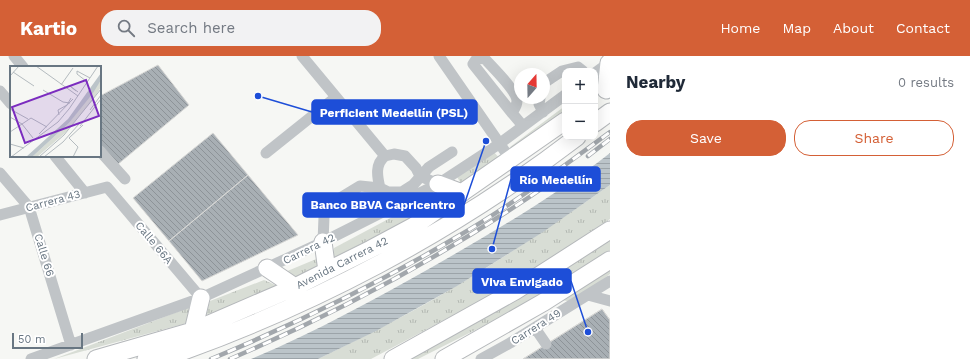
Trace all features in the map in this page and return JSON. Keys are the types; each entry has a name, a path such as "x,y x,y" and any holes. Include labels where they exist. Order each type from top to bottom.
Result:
{"highway":[{"path":"604,92 608,60"},
{"name":"Avenida Carrera 42","path":"96,359 187,333 294,287 327,271 414,226 562,123"},
{"path":"414,226 462,205 564,140"},
{"name":"Avenida Carrera 42","path":"161,359 248,326 362,272 463,216 533,171 573,140"},
{"path":"438,184 462,193"},
{"path":"393,359 516,291 610,230"},
{"path":"323,242 327,271"},
{"path":"444,359 544,302 610,260"},
{"path":"267,268 294,287"},
{"path":"146,359 187,333 201,298"}],"street":[{"path":"14,56 22,66"},
{"path":"302,56 385,156"},
{"path":"439,56 511,160"},
{"path":"512,113 517,104 517,99 512,91 485,59 477,58 473,64 512,113 524,126"},
{"path":"598,70 608,60"},
{"path":"550,79 562,71"},
{"path":"0,91 10,103"},
{"path":"266,153 336,97"},
{"name":"Carrera 42","path":"31,359 201,298 323,242 438,184 499,144 562,97"},
{"path":"540,104 543,112"},
{"path":"101,152 125,179"},
{"path":"323,242 324,217 326,209 332,203 360,186 380,188 388,192 402,192 413,185 429,167 452,152"},
{"path":"380,188 377,178 378,163 385,156 394,154 404,156 416,168 420,176 438,184"},
{"path":"56,157 85,192"},
{"name":"Calle 66","path":"0,173 29,207 71,345"},
{"name":"Carrera 43","path":"0,215 107,187"},
{"name":"Calle 66A","path":"107,187 201,298"},
{"name":"Carrera 49","path":"481,359 510,344 610,281"},
{"path":"588,295 610,301"},
{"path":"535,328 546,344"},
{"path":"500,359 510,344"}],"green space":[{"path":"562,108 562,116 521,146 510,147"},
{"path":"494,152 500,159 462,185 457,177"},
{"path":"610,185 610,219 510,285 371,359 318,359 389,324 458,285 535,236"},
{"path":"439,192 450,194 397,226 331,259 334,248"},
{"path":"610,239 610,250 515,310 418,359 410,359 507,305"},
{"path":"321,257 319,267 295,278 285,272"},
{"path":"610,269 610,274 572,302 562,300"},
{"path":"264,280 280,287 206,315 210,301"},
{"path":"193,306 187,323 54,359"}],"shaded area":[{"path":"610,153 610,185 543,232 457,286 376,331 318,359 251,359 321,327 434,266 502,226 568,184"}],"building":[{"path":"158,65 189,105 117,165 101,145 101,95"},
{"path":"213,133 248,175 169,241 133,198"},
{"path":"248,175 298,235 202,281 169,241"},
{"path":"602,309 610,320 610,359 523,359"},
{"path":"602,309 610,320 610,359 523,359"}],"railway":[{"path":"211,359 274,332 335,303 426,255 515,201 610,132"},
{"path":"588,156 610,139"},
{"path":"230,359 313,321 394,279 474,233 550,183"}],"place":[{"name":"Perficient Medellín (PSL)","path":"258,96"},
{"name":"Banco BBVA Capricentro","path":"486,141"},
{"name":"Río Medellín","path":"492,249"},
{"name":"Viva Envigado","path":"588,332"}]}
